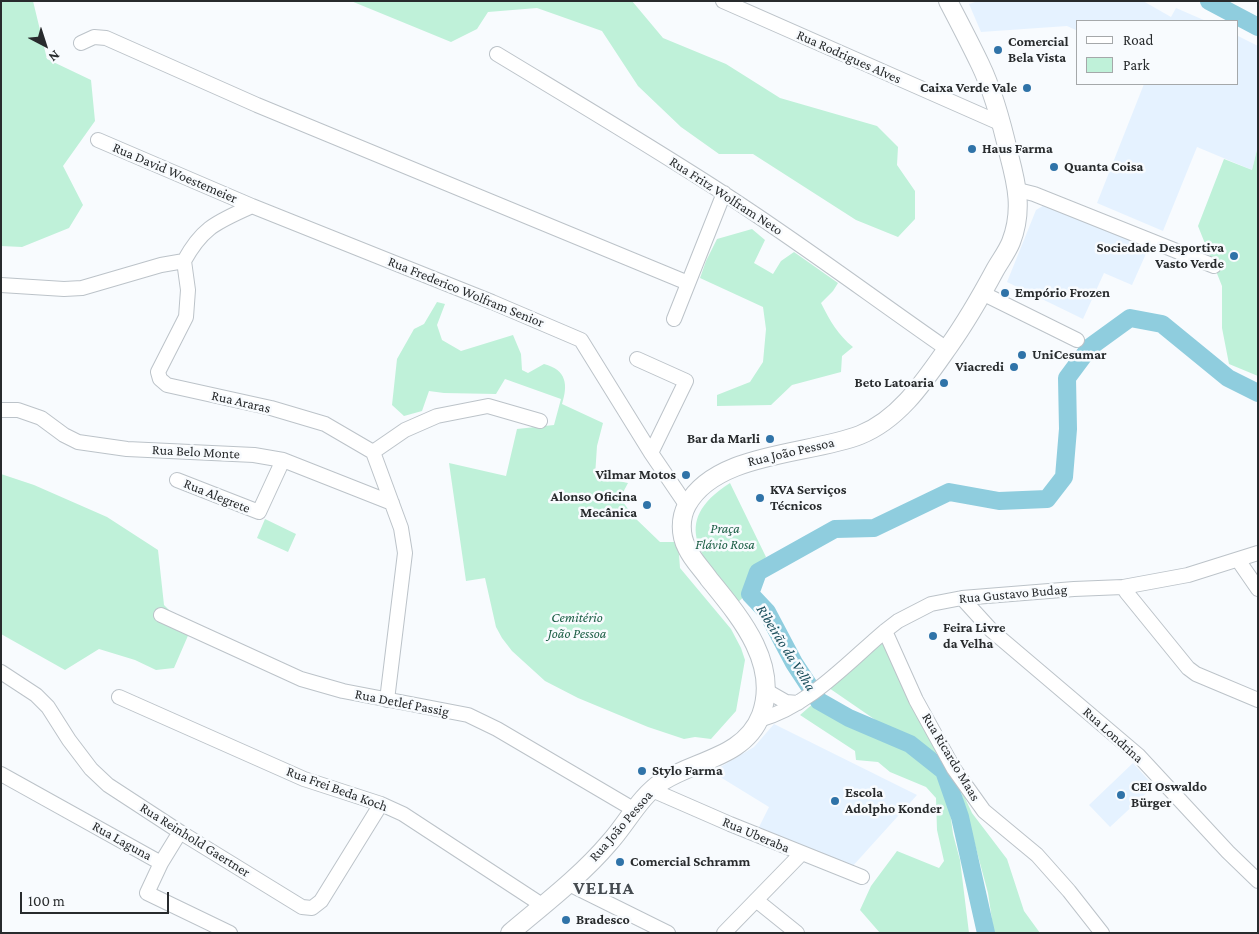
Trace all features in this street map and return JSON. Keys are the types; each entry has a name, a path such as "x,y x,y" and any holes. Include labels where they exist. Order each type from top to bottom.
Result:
{"main road":[{"name":"Rua João Pessoa","path":"510,933 567,884 609,844 634,809 652,790 674,775 724,754 744,740 778,704 752,638 737,614 686,548 682,534 682,519 687,506 695,494 708,482 739,465 762,458 824,445 861,434 883,422 904,404 922,384 947,349 982,293 1011,241 1017,215 1018,190 1002,124 980,64 948,1"}],"street":[{"name":"Rua Rodrigues Alves","path":"723,1 1002,124"},
{"path":"81,43 94,37 106,38 257,105 688,283"},
{"name":"Rua Fritz Wolfram Neto","path":"497,54 724,193 823,260 947,349"},
{"name":"Rua David Woestemeier","path":"98,140 252,206"},
{"path":"1018,190 1034,194 1214,266"},
{"path":"674,319 724,193"},
{"path":"1,285 64,289 82,288 161,265 184,261 194,243 216,223 252,206"},
{"name":"Rua Frederico Wolfram Senior","path":"252,206 492,302 581,340 651,453 687,506"},
{"name":"Rua Araras","path":"184,261 188,290 186,318 158,372 160,379 167,385 271,408 325,424 373,452"},
{"path":"982,293 1076,340"},
{"path":"637,359 686,381 651,453"},
{"path":"387,700 404,553 401,528 373,452 405,430 437,416 488,406 540,420"},
{"name":"Rua Belo Monte","path":"1,410 18,410 41,418 64,435 78,442 127,449 254,456 283,460 392,504"},
{"name":"Rua Alegrete","path":"177,480 259,512 283,460"},
{"name":"Rua Gustavo Budag","path":"778,704 828,680 898,621 930,604 962,598 1123,587 1188,575 1258,553"},
{"path":"1238,560 1258,589"},
{"path":"1123,587 1188,668 1196,674 1258,700"},
{"name":"Rua Londrina","path":"962,598 992,631 1138,755 1228,852 1258,881"},
{"name":"Rua Detlef Passig","path":"161,615 301,679 343,691 468,715 497,729 634,809"},
{"name":"Rua Ricardo Maas","path":"885,631 916,700 954,769 974,798 984,811 1037,855 1069,891 1102,933"},
{"name":"Rua Reinhold Gaertner","path":"1,672 36,695 48,707 85,762 108,785 302,907 312,908 321,901 380,804"},
{"name":"Rua Frei Beda Koch","path":"119,697 304,779 380,804 403,814 542,905"},
{"name":"Rua Laguna","path":"1,774 161,863 147,893 230,933"},
{"name":"Rua Uberaba","path":"652,790 801,854 862,877"},
{"path":"161,863 180,832"},
{"path":"724,933 801,854"},
{"path":"567,884 668,933"},
{"path":"756,900 797,933"}],"shaded area":[{"path":"978,1 1143,1 1171,17 1176,8 1204,20 1076,20 1076,30 1067,26 981,32 969,4"},
{"path":"1239,36 1258,46 1258,146 1252,170 1197,147 1163,231 1097,203 1144,85 1239,85"},
{"path":"1046,204 1149,247 1132,285 1104,273 1083,319 1007,282 1036,210"},
{"name":"Escola Adolpho Konder","path":"774,724 917,795 851,868 758,829 769,807 712,772 754,747"},
{"name":"CEI Oswaldo Bürger","path":"1133,763 1154,786 1110,827 1089,805"}],"green space":[{"path":"1,1 33,1 47,59 91,80 95,121 63,166 83,205 69,228 22,247 1,246"},
{"path":"351,1 632,1 663,38 726,64 780,98 877,126 898,147 897,165 915,191 915,219 898,237 856,220 753,154 719,154 681,127 638,86 602,31 537,8 488,12 477,29 451,42"},
{"name":"Sociedade Desportiva Vasto Verde","path":"1258,146 1258,376 1229,364 1222,328 1222,286 1198,226 1224,159 1252,170"},
{"path":"752,229 765,240 754,263 773,274 781,261 794,252 838,283 821,303 843,338 853,347 842,356 841,372 792,385 771,405 717,406 717,395 750,382 763,362 766,329 763,307 700,278 717,239"},
{"name":"Cemitério João Pessoa","path":"437,302 445,304 437,325 442,340 461,351 513,335 521,354 522,370 528,373 544,364 557,370 564,379 565,385 562,404 603,423 597,446 595,476 628,483 620,498 634,517 660,542 678,542 680,568 731,629 745,660 736,711 711,739 695,737 684,739 648,727 578,698 545,681 512,651 502,638 496,627 485,578 466,581 449,463 506,476 517,429 554,425 561,399 505,379 496,394 429,391 422,411 404,416 392,405 397,359 414,329 424,324"},
{"path":"1,474 34,485 107,517 158,550 164,605 190,631 174,668 156,670 135,660 99,649 65,670 1,634"},
{"name":"Praça Flávio Rosa","path":"730,483 766,557 750,578 747,594 737,603 704,556 698,542 696,527 700,512 711,498"},
{"path":"265,519 296,534 288,552 257,538"},
{"path":"882,641 935,743 937,760 900,731 877,721 829,688"},
{"path":"815,702 860,728 898,746 939,772 948,797 953,834 960,860 969,933 880,933 860,910 871,886 897,851 939,868 944,861 937,830 936,798 926,787 890,772 878,762 856,760 855,751 800,715"},
{"path":"959,785 972,813 1007,859 1024,911 1040,933 994,933 988,893"}],"waterway":[{"name":"Ribeirão da Velha","path":"1209,1 1258,27"},
{"name":"Ribeirão da Velha","path":"986,933 960,817 944,771 910,744 849,718 819,701 794,663 767,612 750,594 758,572 835,529 874,528 949,492 999,501 1047,499 1064,477 1068,429 1067,378 1090,347 1130,318 1162,324 1228,378 1258,393"}],"place":[{"name":"Comercial Bela Vista","path":"998,50"},
{"name":"Caixa Verde Vale","path":"1027,88"},
{"name":"Haus Farma","path":"972,149"},
{"name":"Quanta Coisa","path":"1054,167"},
{"name":"Sociedade Desportiva Vasto Verde","path":"1234,256"},
{"name":"Empório Frozen","path":"1005,293"},
{"name":"UniCesumar","path":"1022,355"},
{"name":"Viacredi","path":"1014,367"},
{"name":"Beto Latoaria","path":"944,383"},
{"name":"Bar da Marli","path":"770,439"},
{"name":"Vilmar Motos","path":"686,475"},
{"name":"KVA Serviços Técnicos","path":"760,498"},
{"name":"Alonso Oficina Mecânica","path":"647,505"},
{"name":"Feira Livre da Velha","path":"933,636"},
{"name":"Stylo Farma","path":"642,771"},
{"name":"CEI Oswaldo Bürger","path":"1121,795"},
{"name":"Escola Adolpho Konder","path":"835,801"},
{"name":"Comercial Schramm","path":"620,862"},
{"name":"Bradesco","path":"566,920"}],"district":[{"name":"VELHA","path":"604,888"}]}
